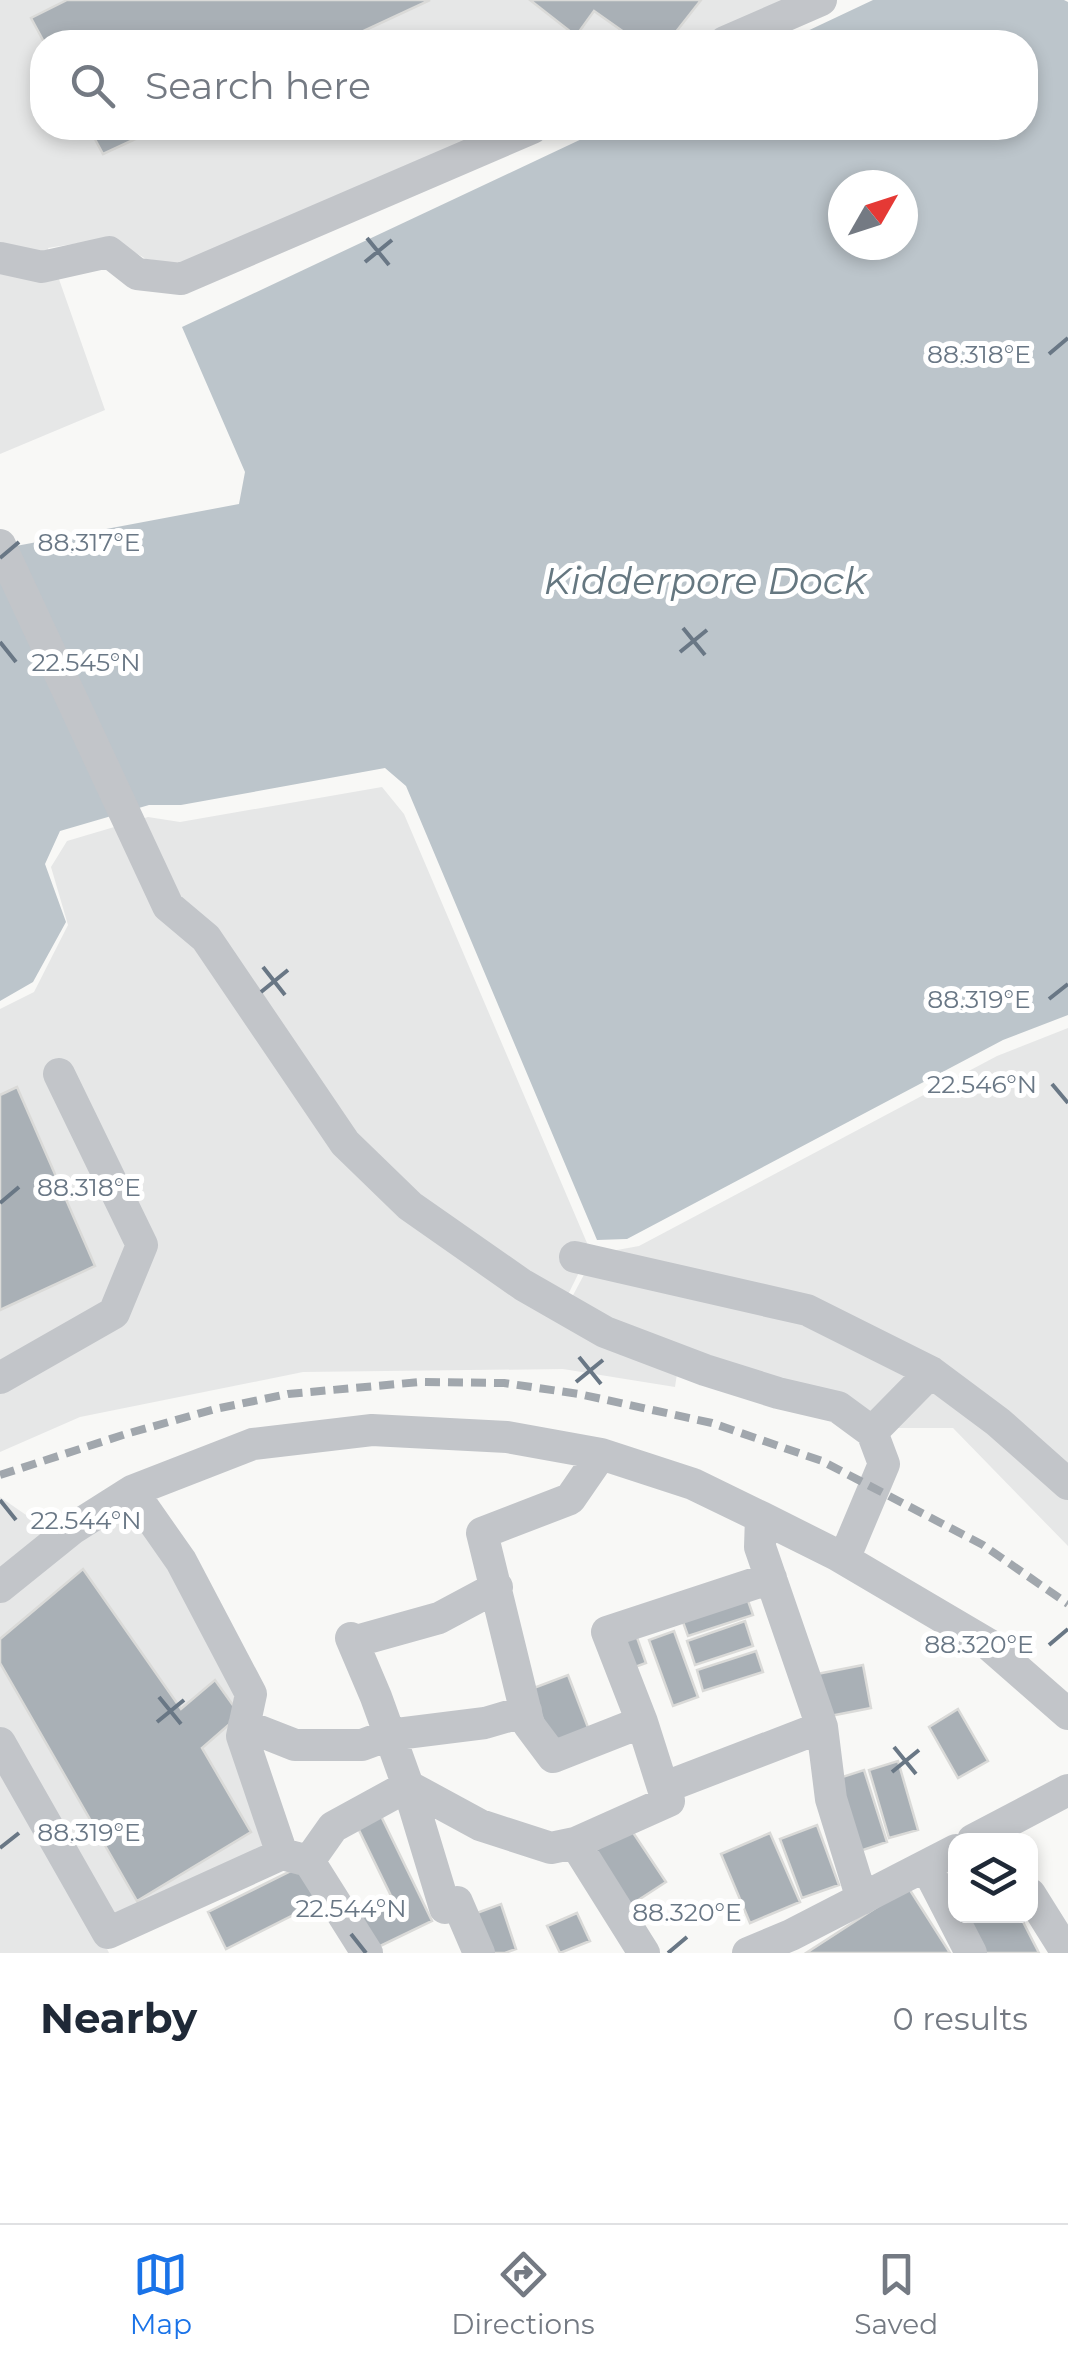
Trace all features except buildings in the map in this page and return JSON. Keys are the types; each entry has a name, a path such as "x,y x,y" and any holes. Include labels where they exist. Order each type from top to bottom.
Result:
{"street":[{"path":"753,30 822,0"},
{"path":"0,258 42,267 109,252 137,274 181,279 504,140"},
{"path":"0,545 168,906 206,938 345,1144 410,1206 524,1284 605,1332 704,1370 838,1407 872,1432 884,1464 844,1559"},
{"path":"0,1378 114,1313 142,1245 59,1074"},
{"path":"575,1257 808,1310 931,1372 998,1422 1068,1484"},
{"path":"872,1432 931,1372"},
{"path":"0,1587 72,1529 132,1492 254,1444 372,1430 507,1436 600,1454 693,1484 761,1517 844,1559 988,1644 1068,1714"},
{"path":"600,1454 570,1500 482,1533 529,1726 553,1757 642,1722"},
{"path":"132,1492 182,1562 251,1694 242,1736 296,1858 367,1953"},
{"path":"761,1517 760,1547 822,1726 830,1799 862,1899"},
{"path":"408,1786 480,1825 551,1848 575,1844 669,1801 607,1632 771,1578"},
{"path":"479,1953 456,1902 444,1908 408,1786 352,1640 439,1618 497,1587"},
{"path":"244,1725 295,1745 362,1745 389,1735 485,1723 526,1711"},
{"path":"663,1788 822,1726"},
{"path":"0,1743 109,1943 296,1858 332,1827 408,1786"},
{"path":"995,1833 1068,1790"},
{"path":"575,1844 644,1953"},
{"path":"761,1951 941,1858 971,1953"},
{"path":"1038,1907 1066,1953"}],"shaded area":[{"path":"0,0 800,0 731,30 30,30 30,140 479,140 188,265 146,259 110,238 48,248 105,410 0,454"},
{"path":"382,787 404,814 590,1250 557,1317 678,1367 675,1387 563,1369 303,1372 80,1417 0,1452 0,1009 34,992 68,925 51,867 67,841 148,817 180,822"},
{"path":"1068,1028 1068,1546 953,1428 884,1428 702,1360 571,1299 595,1254 639,1246 997,1056"},
{"path":"0,1497 71,1546 130,1504 246,1691 273,1846 99,1932 109,1953 0,1953"}],"water":[{"name":"Kidderpore Dock","path":"873,0 1068,2 1068,1015 1003,1040 627,1239 597,1240 406,786 385,768 181,805 149,805 60,831 45,864 66,922 33,982 0,1001 0,549 239,504 245,472 182,327 579,140 1038,140 1038,30 809,30"}],"railway":[{"path":"0,1475 126,1434 288,1394 420,1382 504,1383 579,1394 712,1423 822,1461 983,1545 1068,1604"}]}
